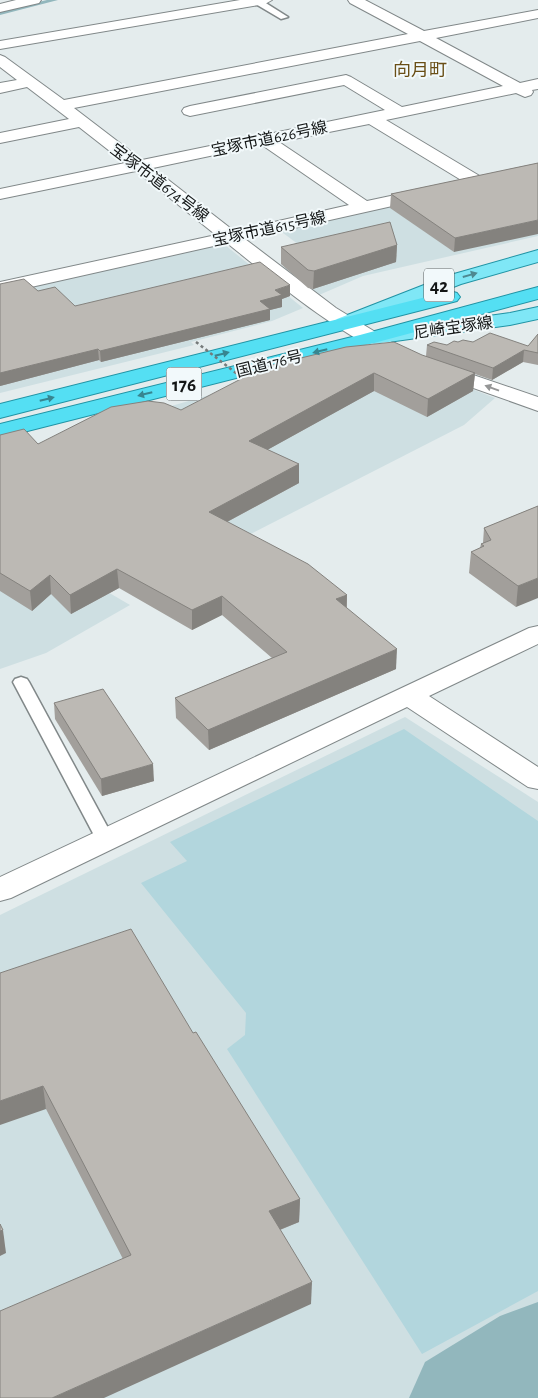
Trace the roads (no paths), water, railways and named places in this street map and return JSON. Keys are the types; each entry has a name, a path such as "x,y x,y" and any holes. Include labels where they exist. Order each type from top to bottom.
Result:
{"highway":[{"name":"国道176号","path":"0,411 538,274"},
{"name":"国道176号","path":"0,432 368,339 538,293"}],"main road":[{"name":"尼崎宝塚線","path":"343,323 454,280 538,256"},
{"name":"尼崎宝塚線","path":"368,339 510,319 538,313"}],"street":[{"path":"0,8 34,0"},
{"path":"0,45 261,1"},
{"path":"360,3 383,2"},
{"path":"360,3 538,98"},
{"path":"62,105 538,14"},
{"path":"515,18 538,29"},
{"name":"宝塚市道674号線","path":"0,60 62,105 313,303 368,339 417,361 538,404"},
{"path":"190,111 346,80 399,112"},
{"path":"0,88 30,82"},
{"name":"宝塚市道626号線","path":"0,194 538,84"},
{"path":"157,88 205,122"},
{"name":"宝塚市道615号線","path":"0,288 486,180 372,118"},
{"path":"0,138 82,122"},
{"path":"221,134 236,145"},
{"path":"264,139 365,208"},
{"path":"0,890 538,634"},
{"path":"408,695 538,780"}],"lane":[{"path":"261,1 284,17"},
{"path":"21,682 105,839"}],"waterway":[{"path":"0,13 55,0"},
{"path":"464,1398 538,1350"}],"district":[{"name":"向月町","path":"420,70"}]}
